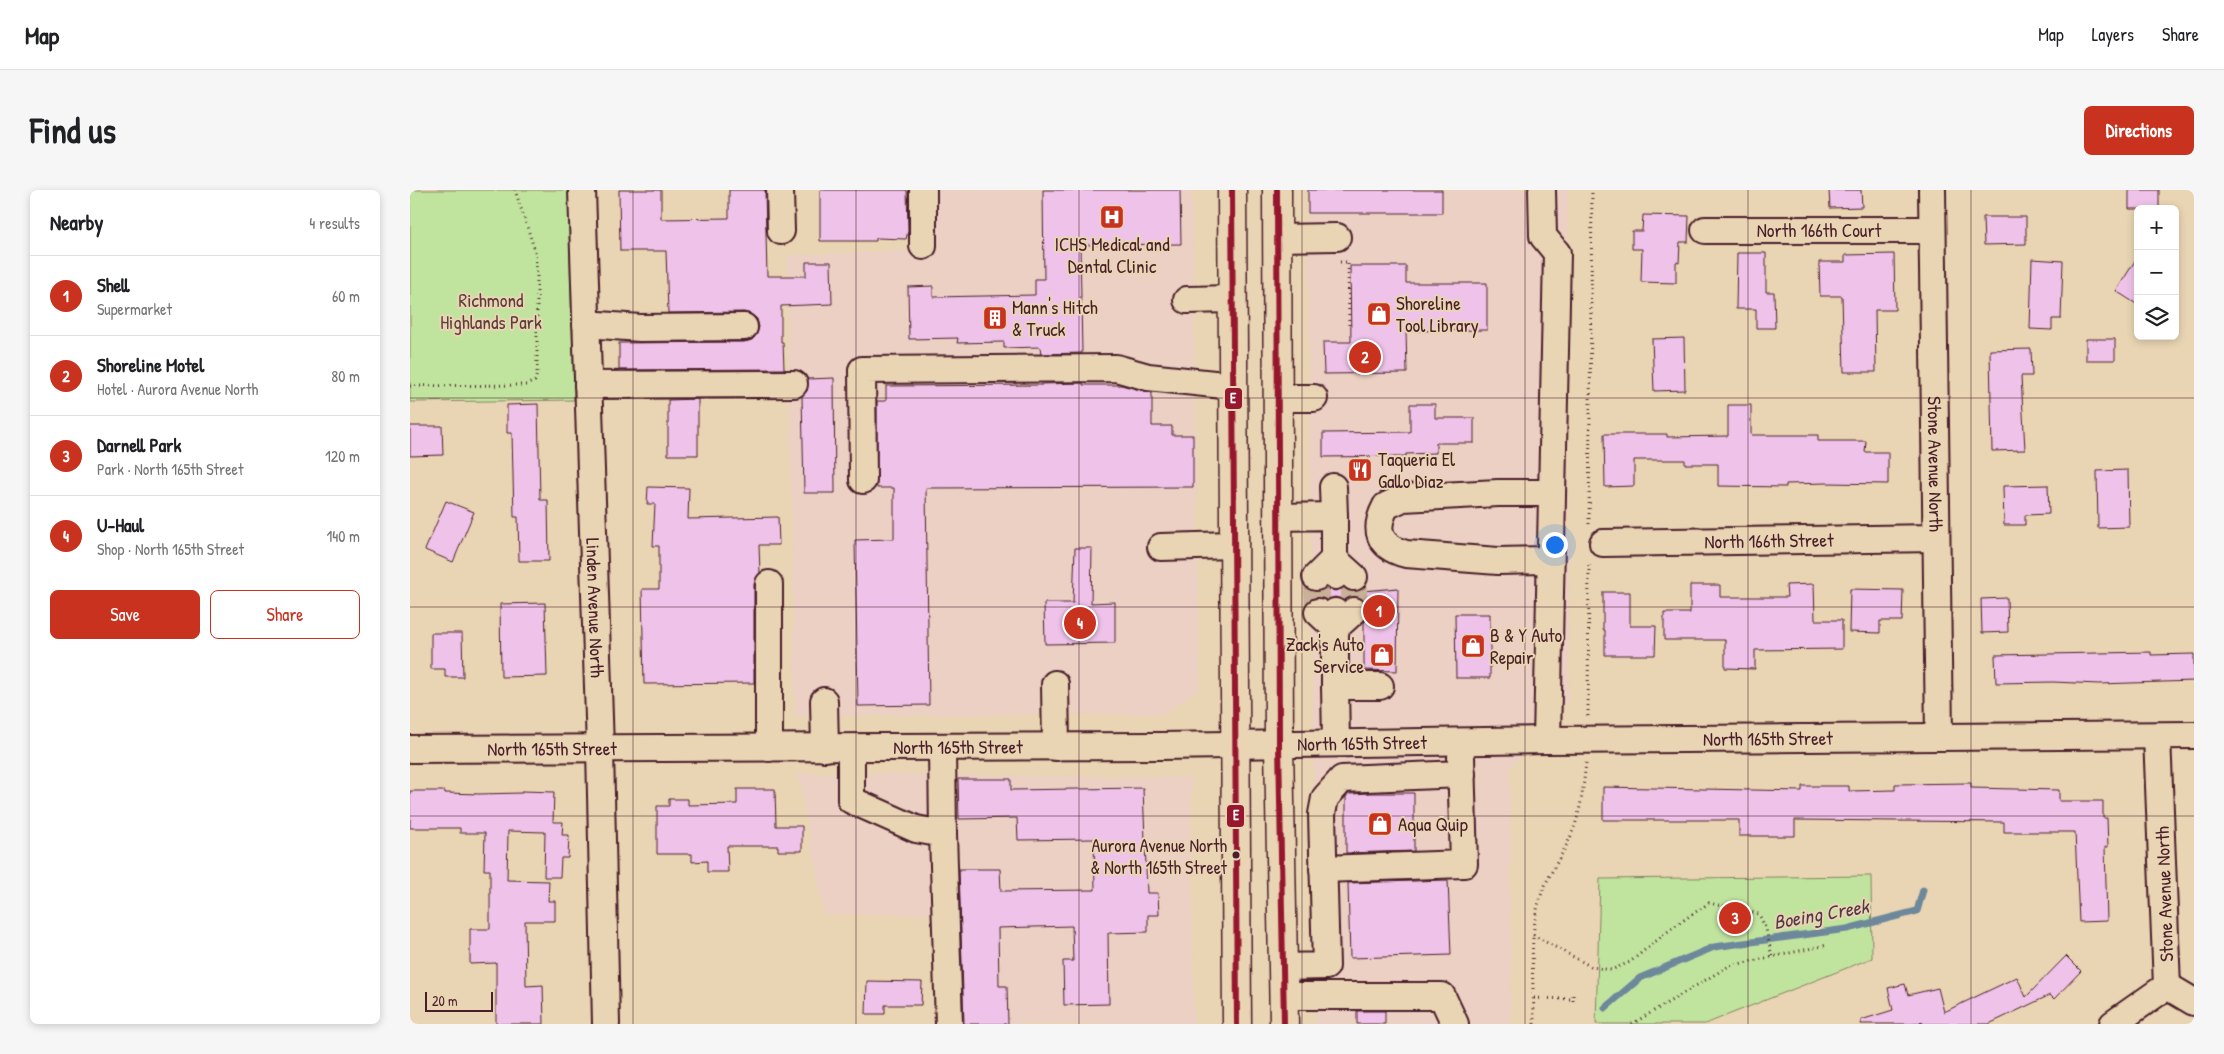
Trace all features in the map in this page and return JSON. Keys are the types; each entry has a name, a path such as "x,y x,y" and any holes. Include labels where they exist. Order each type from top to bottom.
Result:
{"highway":[{"path":"1232,190 1237,1024"},
{"path":"1277,190 1279,744 1284,1024"}],"street":[{"name":"Linden Avenue North","path":"582,190 600,749 606,1024"},
{"path":"780,190 781,231"},
{"path":"923,190 923,246"},
{"path":"1542,190 1543,236 1557,253 1547,740"},
{"name":"Stone Avenue North","path":"1932,190 1939,737"},
{"name":"North 166th Court","path":"1705,230 1932,230"},
{"path":"1277,238 1337,249"},
{"path":"1187,300 1232,299"},
{"path":"586,324 640,328 744,327"},
{"path":"862,480 862,370 1116,368 1148,377 1233,386"},
{"path":"588,385 794,384"},
{"path":"1278,398 1314,398"},
{"path":"1333,487 1335,572"},
{"path":"1550,560 1498,561 1406,554 1393,550 1384,543 1379,534 1379,524 1386,506 1403,498 1498,493 1551,493"},
{"path":"1278,517 1334,516"},
{"name":"North 166th Street","path":"1594,544 1936,538"},
{"path":"1161,547 1233,545"},
{"path":"769,584 769,748"},
{"path":"1335,616 1336,743"},
{"path":"1055,684 1056,747"},
{"path":"1335,686 1380,686"},
{"path":"824,701 825,748"},
{"name":"North 165th Street","path":"410,749 1234,746 1547,740 2194,735"},
{"name":"Stone Avenue North","path":"2113,1024 2167,986 2157,736"},
{"path":"1323,869 1464,864 1460,741"},
{"path":"942,747 949,1024"},
{"path":"851,748 851,800 916,828 943,834"},
{"path":"1283,967 1326,966 1322,814 1325,798 1342,779 1462,774"},
{"path":"2167,986 2194,1002"},
{"path":"1284,996 1442,996 1455,1024"}],"path":[{"path":"410,386 526,385 535,380 537,373 537,276 534,251 515,190"},
{"path":"1588,723 1594,544 1592,190"},
{"path":"1337,249 1348,262 1349,328"},
{"path":"1534,1024 1533,935 1539,902 1551,872 1570,839 1582,806 1586,756"},
{"path":"1533,935 1592,967 1611,970 1630,962 1672,928 1709,903 1759,914 1766,929 1772,957"},
{"path":"1632,1024 1729,966 1827,945"},
{"path":"1534,998 1573,999"}],"shaded area":[{"path":"936,190 1192,190 1200,688 1165,714 795,716 787,255 938,249"},
{"path":"1307,190 1568,190 1569,700 1510,768 1511,1024 1316,1024"},
{"path":"798,773 1191,777 1194,1024 946,1024 944,914 824,915"}],"green space":[{"name":"Richmond Highlands Park","path":"410,190 568,190 574,400 410,402"},
{"path":"1871,876 1872,958 1705,1024 1596,1024 1600,879"}],"building":[{"path":"619,190 661,190 661,219 729,218 729,190 765,190 767,276 806,276 806,262 831,262 832,304 781,306 781,342 783,342 784,369 619,370 619,343 744,342 752,340 757,334 759,327 757,319 751,314 744,312 668,313 666,251 620,251"},
{"path":"820,190 907,190 908,231 906,239 876,238 876,241 820,241"},
{"path":"1043,190 1180,190 1181,244 1080,245 1082,353 1041,354 1040,347 1004,348 1004,342 957,343 958,338 909,339 908,287 933,286 933,297 1035,295 1035,279 1044,279"},
{"path":"1308,190 1442,190 1442,213 1308,213"},
{"path":"1829,190 1861,190 1862,207 1830,208"},
{"path":"2129,190 2159,190 2159,205 2134,205 2134,209 2129,209"},
{"path":"1643,215 1689,216 1688,242 1680,242 1679,263 1676,262 1676,283 1641,282 1642,249 1632,249 1632,231 1642,231"},
{"path":"1983,217 2026,217 2026,244 1984,245"},
{"path":"1737,253 1766,253 1766,292 1774,292 1775,328 1756,328 1756,309 1736,309"},
{"path":"1894,254 1895,310 1875,310 1876,372 1844,372 1842,296 1820,296 1819,262 1845,262 1845,255"},
{"path":"2032,259 2063,261 2061,319 2052,319 2052,330 2030,329"},
{"path":"2134,262 2134,302 2116,291"},
{"path":"1350,266 1406,266 1406,283 1487,283 1487,330 1406,331 1407,373 1324,374 1323,342 1351,342"},
{"path":"1684,338 1685,390 1654,391 1652,339"},
{"path":"2086,339 2115,339 2115,360 2086,360"},
{"path":"2031,349 2032,376 2021,376 2025,450 1992,451 1990,350"},
{"path":"834,378 835,493 804,493 802,396 807,391 808,379"},
{"path":"1083,383 1083,385 1121,385 1152,393 1152,426 1172,426 1172,435 1193,435 1193,487 926,488 929,705 858,706 855,540 894,539 894,488 877,488 877,401 886,401 886,386"},
{"path":"698,399 698,455 668,455 668,400"},
{"path":"538,404 540,500 548,500 549,561 519,561 518,517 514,517 512,433 507,433 507,405"},
{"path":"1410,404 1435,404 1435,418 1474,418 1474,443 1436,443 1436,453 1406,454 1406,456 1323,457 1323,433 1410,432"},
{"path":"1728,405 1751,405 1751,435 1818,435 1818,441 1866,441 1865,452 1888,452 1888,484 1786,484 1786,487 1718,486 1718,464 1685,464 1685,460 1634,460 1634,486 1605,487 1604,434 1667,434 1667,437 1728,436"},
{"path":"410,426 442,426 443,455 410,456"},
{"path":"2128,470 2129,527 2098,528 2097,471"},
{"path":"2048,485 2049,514 2025,515 2025,525 2004,525 2003,486"},
{"path":"648,487 689,488 688,519 778,517 779,545 759,545 760,573 754,584 754,683 644,684 642,589 659,589 659,546 653,546 655,504 647,504"},
{"path":"446,501 474,512 453,562 425,550"},
{"path":"1075,548 1092,548 1091,603 1115,602 1115,643 1045,644 1044,603 1073,603"},
{"path":"1814,584 1815,620 1842,620 1842,649 1755,650 1755,669 1725,668 1725,640 1664,640 1664,613 1690,613 1690,585 1720,585 1720,597 1787,597 1786,585"},
{"path":"1326,588 1335,591 1344,588 1351,592 1398,588 1397,671 1364,670 1364,623 1368,616 1369,607 1365,601 1358,597 1350,596 1344,600 1335,597 1326,600 1321,597 1311,599 1311,591 1319,592"},
{"path":"1850,589 1903,590 1902,621 1880,621 1880,633 1849,632"},
{"path":"1603,592 1630,592 1630,626 1656,626 1655,655 1605,655"},
{"path":"2007,598 2008,632 1982,633 1981,599"},
{"path":"545,603 547,676 501,677 500,604"},
{"name":"B & Y Auto Repair","path":"1455,614 1490,614 1490,678 1456,678"},
{"path":"431,633 462,633 463,677 445,677 445,669 431,669"},
{"path":"2151,652 2151,655 2194,654 2194,681 2099,684 2053,682 1996,683 1995,655"},
{"path":"958,779 1011,779 1011,790 1143,788 1147,893 1158,893 1159,915 1148,915 1148,932 1108,933 1109,1004 1064,1005 1063,961 1073,961 1072,926 998,928 999,986 1007,986 1008,1024 964,1024 959,869 1000,869 1001,891 1095,890 1094,839 1018,840 1017,818 959,819"},
{"path":"1971,783 1971,788 2059,790 2059,801 2103,801 2103,818 2107,818 2108,847 2105,847 2107,921 2079,922 2075,832 2004,832 2004,822 1795,820 1795,836 1739,836 1739,820 1603,820 1603,787 1802,791 1802,786 1849,786 1849,791 1895,790 1895,784"},
{"path":"737,789 775,789 776,826 802,826 802,851 778,851 778,846 727,846 728,872 707,872 707,861 692,862 692,854 657,854 657,806 669,806 669,799 688,799 688,805 737,804"},
{"path":"410,791 445,791 445,793 479,794 522,793 522,791 554,792 553,822 563,822 562,835 569,835 568,858 561,858 560,877 544,877 545,832 508,831 507,880 549,881 548,901 555,901 555,921 525,921 526,986 543,985 544,1024 496,1024 496,963 470,964 470,929 490,929 490,870 484,870 485,833 460,833 460,828 410,828"},
{"name":"Aqua Quip","path":"1414,793 1414,851 1346,853 1346,796 1349,794"},
{"path":"1448,880 1451,955 1350,958 1348,883"},
{"path":"2066,956 2081,971 2054,999 2050,995 1989,1024 1918,1024 1923,1022 1913,1024 1861,1024 1861,1020 1893,1010 1888,988 1905,984 1908,995 1938,988 1944,1012 2017,977 2026,997"},
{"path":"867,981 922,982 921,1005 885,1005 885,1014 866,1014"},
{"path":"1357,1011 1385,1011 1385,1024 1357,1024"}],"waterway":[{"name":"Boeing Creek","path":"1605,1008 1640,978 1714,947 1847,929 1917,911 1923,890"}],"tunnel":[{"path":"1316,577 1318,612"},
{"path":"1354,577 1354,611"}],"transit line":[{"name":"E","path":"1232,190 1237,1024"},
{"name":"E","path":"1277,190 1279,744 1284,1024"}],"place":[{"name":"ICHS Medical and Dental Clinic","path":"1112,217"},
{"name":"Shoreline Tool Library","path":"1379,314"},
{"name":"Mann's Hitch & Truck","path":"995,318"},
{"name":"Shoreline Motel","path":"1365,357"},
{"name":"Taqueria El Gallo Diaz","path":"1360,470"},
{"name":"Shell","path":"1379,611"},
{"name":"U-Haul","path":"1080,623"},
{"name":"B & Y Auto Repair","path":"1473,646"},
{"name":"Zack's Auto Service","path":"1382,655"},
{"name":"Aqua Quip","path":"1380,824"},
{"name":"Aurora Avenue North & North 165th Street","path":"1236,855"},
{"name":"Darnell Park","path":"1735,918"}]}
